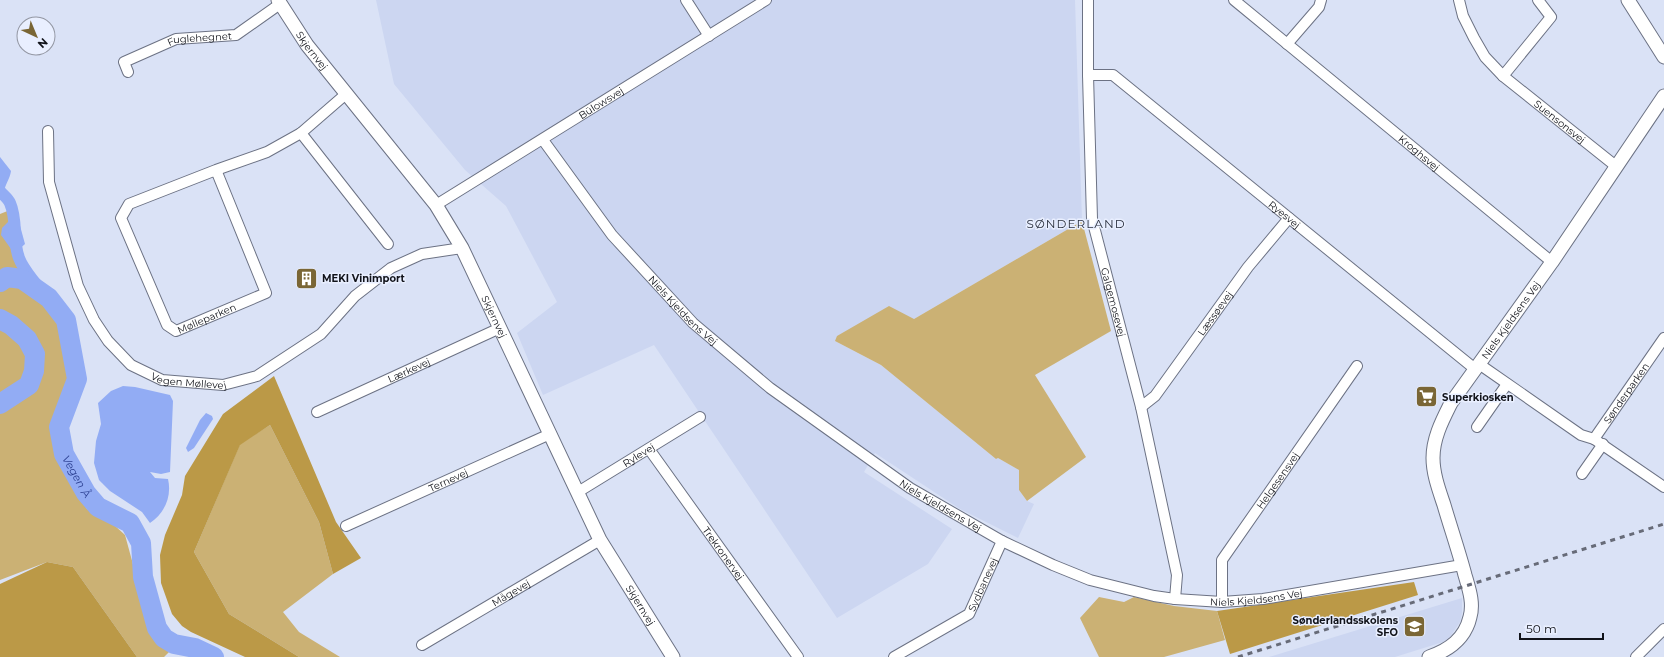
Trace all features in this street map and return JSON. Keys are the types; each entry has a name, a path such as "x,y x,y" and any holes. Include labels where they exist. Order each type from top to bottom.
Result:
{"street":[{"path":"686,0 709,36"},
{"name":"Bülowsvej","path":"436,205 543,140 766,0"},
{"name":"Galgemosevej","path":"1088,0 1088,75 1092,219 1141,407 1177,575 1175,600"},
{"name":"Kroghsvej","path":"1234,0 1552,262"},
{"path":"1287,44 1319,7 1321,0"},
{"name":"Suensonsvej","path":"1459,0 1463,16 1474,38 1485,56 1503,76 1617,167"},
{"path":"1503,76 1551,17 1538,0"},
{"path":"1628,0 1664,56"},
{"name":"Fuglehegnet","path":"128,72 124,62 176,39 236,36 279,2"},
{"name":"Skjernvej","path":"279,2 307,45 436,205 462,248 600,540 673,657"},
{"name":"Ryesvej","path":"1088,75 1113,75 1289,218 1477,367"},
{"name":"Mølleparken","path":"216,170 266,293 176,331 167,325 122,218 129,204 216,170 267,152 301,133 346,94"},
{"name":"Niels Kjeldsens Vej","path":"1429,657 1451,647 1460,639 1467,628 1471,616 1472,604 1468,585 1435,475 1433,458 1434,442 1441,424 1451,404 1552,262 1664,96"},
{"name":"Vegen Møllevej","path":"48,131 49,182 78,286 94,320 108,341 131,365 162,380 223,385 257,376 321,334 355,296 391,268 422,254 462,248"},
{"path":"301,133 388,244"},
{"name":"Niels Kjeldsens Vej","path":"543,140 612,235 693,322 770,388 903,483 1002,541 1053,565 1090,580 1154,596 1175,600 1222,602 1263,599 1462,565"},
{"name":"Læssøevej","path":"1141,407 1155,396 1248,267 1289,218"},
{"name":"Lærkevej","path":"317,412 500,328"},
{"name":"Sønderparken","path":"1582,474 1599,441 1660,350 1664,338"},
{"name":"Helgesensvej","path":"1222,602 1222,560 1357,366"},
{"path":"1477,367 1507,384 1581,435 1599,441 1664,487"},
{"path":"1477,426 1507,384"},
{"name":"Rylevej","path":"578,492 700,417"},
{"name":"Ternevej","path":"346,526 550,434"},
{"name":"Trekronervej","path":"649,449 798,657"},
{"name":"Mågevej","path":"422,645 600,540"},
{"name":"Sydbanevej","path":"894,657 969,614 1002,541"},
{"path":"1636,657 1664,628"}],"shaded area":[{"path":"376,0 1075,0 1082,221 914,319 835,341 881,365 996,459 998,458 1019,470 1019,490 1027,501 1034,504 1018,538 960,509 875,453 864,472 952,529 928,564 837,618 654,345 543,395 517,333 557,302 506,206 465,170 394,84"},
{"path":"10,210 13,220 10,220 11,249 16,252 17,259 31,278 10,270 0,272 0,214"},
{"path":"1082,221 1111,331 1035,375 1086,457 1027,501 1019,490 1019,470 998,458 996,459 881,365 835,341 837,336 889,306 914,319"},
{"path":"7,283 16,284 40,298 60,323 71,375 52,423 51,437 87,509 113,524 125,535 152,634 157,641 171,650 164,657 137,657 73,567 47,562 0,580 0,408 18,401 33,386 40,362 37,343 27,331 0,309 0,289"},
{"path":"0,325 14,333 26,344 31,358 29,375 0,396"},
{"path":"274,376 336,522 361,558 333,574 319,522 270,425 240,445 194,552 229,614 299,657 245,657 191,632 182,626 172,614 161,583 160,555 165,535 182,495 185,476 223,414"},
{"path":"270,425 319,522 333,574 283,612 299,632 340,657 299,657 229,614 194,552 240,444"},
{"path":"47,562 73,567 137,657 0,657 0,584"},
{"path":"1414,582 1418,595 1230,654 1217,611"},
{"path":"1099,597 1124,602 1134,597 1174,606 1217,611 1225,640 1164,657 1099,657 1080,618"},
{"name":"Sønderlandsskolens SFO","path":"1462,598 1462,613 1460,622 1450,637 1443,642 1395,657 1269,657"}],"water":[{"path":"0,157 11,171 4,192 11,200 8,203 0,196"},
{"path":"10,220 19,222 25,244 16,252 11,249 1,235 2,228"},
{"path":"123,386 135,387 170,395 173,401 170,472 161,474 150,472 155,478 168,479 168,498 160,514 150,523 142,512 110,491 99,480 94,463 96,441 101,424 98,403 111,391"},
{"path":"206,413 212,416 213,419 194,448 188,452 186,448 200,420"}],"waterway":[{"path":"0,191 9,201 12,210 15,224 17,251 21,263 32,279 49,298"},
{"name":"Vegen Å","path":"0,282 7,277 22,279 49,298 66,320 77,379 59,427 64,454 86,493 98,507 130,523 141,543 143,577 157,628 164,638 174,644 195,648 214,657"},
{"name":"Vegen Å","path":"0,319 11,325 27,339 35,354 34,371 29,385 0,404"}],"railway":[{"path":"1238,657 1664,524"}],"place":[{"name":"MEKI Vinimport","path":"306,278"},
{"name":"Superkiosken","path":"1427,397"},
{"name":"Sønderlandsskolens SFO","path":"1414,626"}],"district":[{"name":"SØNDERLAND","path":"1076,224"}]}
